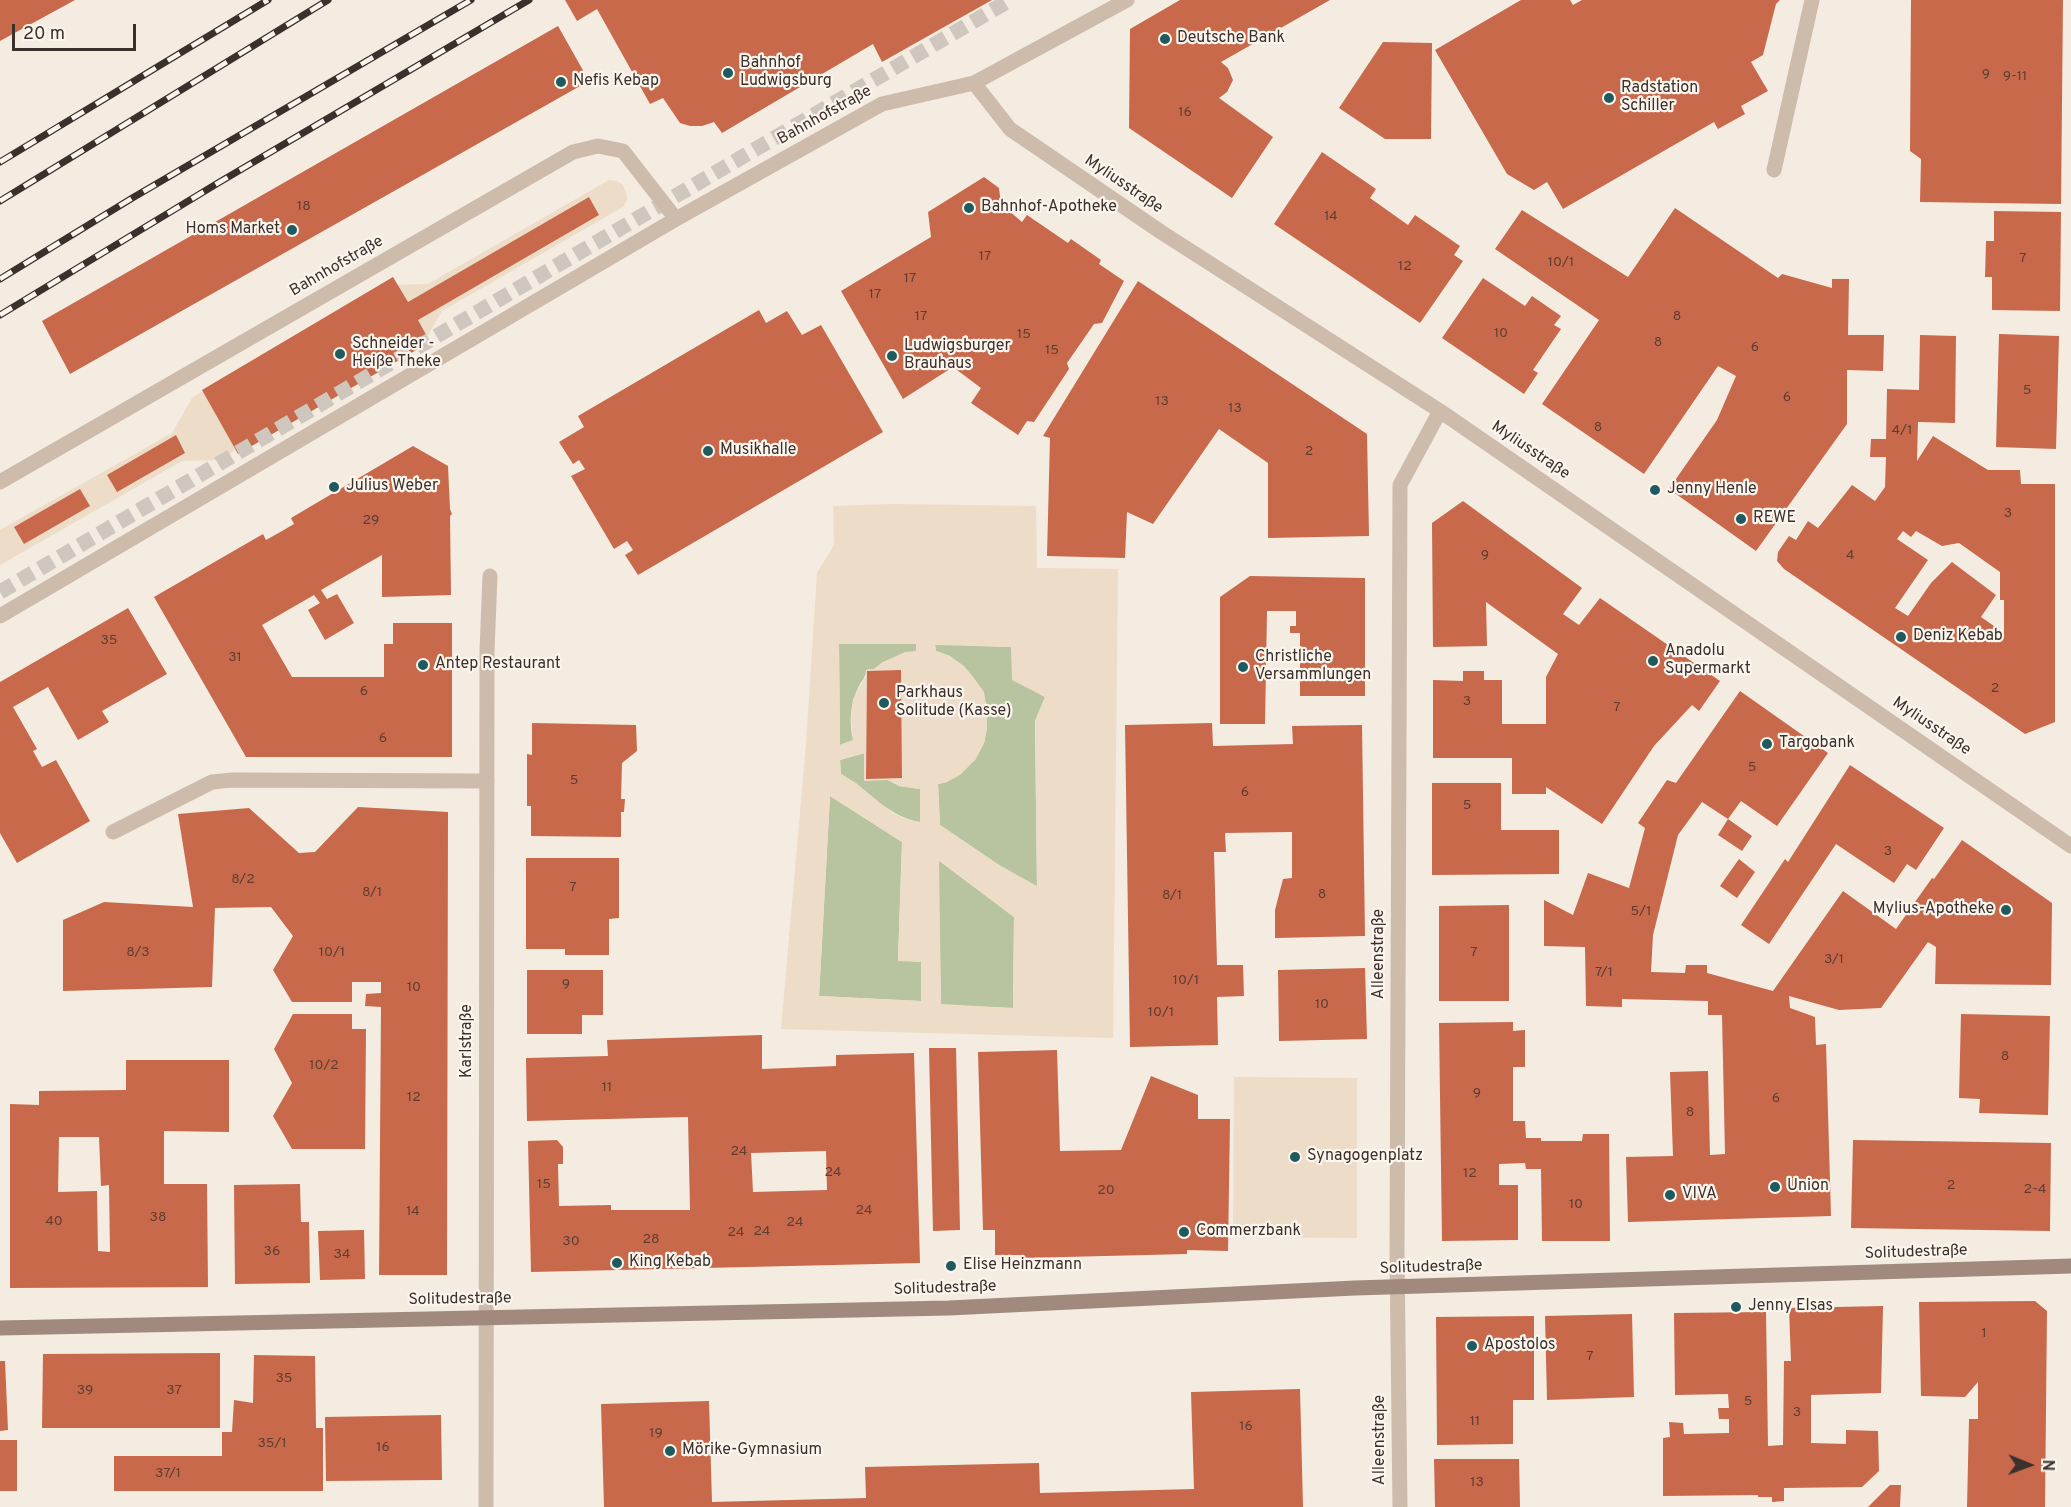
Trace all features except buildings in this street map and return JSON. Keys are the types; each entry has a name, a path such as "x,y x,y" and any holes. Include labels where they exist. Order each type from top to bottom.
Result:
{"street":[{"name":"Bahnhofstraße","path":"0,616 676,219 882,104 974,83 1127,0"},
{"path":"1774,170 1812,0"},
{"name":"Myliusstraße","path":"974,83 1010,129 1161,232 1440,411 2071,846"},
{"name":"Bahnhofstraße","path":"0,483 573,152 598,146 623,151 676,219"},
{"name":"Alleenstraße","path":"1400,1507 1398,1287 1400,485 1440,411"},
{"name":"Karlstraße","path":"486,1507 487,631 490,576"},
{"path":"113,832 212,782 232,780 487,781"},
{"name":"Solitudestraße","path":"0,1328 949,1308 1258,1291 2071,1266"}],"green space":[{"path":"839,644 916,644 916,651 883,662 874,669 866,670 852,707 853,740 840,745"},
{"path":"935,644 1011,647 1033,690 1045,697 1035,721 1037,887 999,865 940,825 938,784 947,782 975,760 984,743 987,728 950,656 936,651"},
{"path":"865,753 864,780 888,780 899,786 920,789 920,822 888,809 841,774 840,760"},
{"path":"830,796 902,842 898,960 921,962 921,1001 819,996"},
{"path":"938,860 1014,917 1013,1008 941,1005"}],"shaded area":[{"path":"609,180 623,185 627,200 623,207 442,311 425,340 219,460 182,461 0,565 0,530 172,433 196,395 390,285 428,284"},
{"path":"892,504 1036,506 1037,568 1118,569 1113,1038 781,1029 806,744 817,573 834,545 833,506","holes":["839,644 916,644 916,651 905,652 883,662 874,669 866,670 866,676 853,699 851,717 853,740 840,745","935,645 1011,647 1012,680 1045,697 1035,721 1037,886 999,865 940,825 938,784 960,775 975,760 984,743 987,728 984,692 964,666 950,656 936,651","867,671 901,671 902,777 866,779","864,753 864,781 888,780 899,786 920,789 920,822 892,813 856,783 841,774 840,760","830,796 902,842 898,961 921,962 921,1001 819,996","939,860 1014,917 1013,1008 941,1004"]},
{"name":"Synagogenplatz","path":"1234,1077 1357,1078 1357,1238 1233,1237"}],"tunnel":[{"path":"0,592 1010,0"}],"railway":[{"path":"0,162 268,0"},
{"path":"0,201 328,0"},
{"path":"0,279 134,197 471,0"},
{"path":"0,315 218,183 529,0"}],"place":[{"name":"Deutsche Bank","path":"1165,39"},
{"name":"Bahnhof Ludwigsburg","path":"728,73"},
{"name":"Nefis Kebap","path":"561,82"},
{"name":"Radstation Schiller","path":"1609,98"},
{"name":"Bahnhof-Apotheke","path":"969,208"},
{"name":"Homs Market","path":"292,230"},
{"name":"Schneider - Heiße Theke","path":"340,354"},
{"name":"Ludwigsburger Brauhaus","path":"892,356"},
{"name":"Musikhalle","path":"708,451"},
{"name":"Julius Weber","path":"334,487"},
{"name":"Jenny Henle","path":"1655,490"},
{"name":"REWE","path":"1741,519"},
{"name":"Deniz Kebab","path":"1901,637"},
{"name":"Anadolu Supermarkt","path":"1653,661"},
{"name":"Antep Restaurant","path":"423,665"},
{"name":"Christliche Versammlungen","path":"1243,667"},
{"name":"Parkhaus Solitude (Kasse)","path":"884,703"},
{"name":"Targobank","path":"1767,744"},
{"name":"Mylius-Apotheke","path":"2006,910"},
{"name":"Synagogenplatz","path":"1295,1157"},
{"name":"Union","path":"1775,1187"},
{"name":"VIVA","path":"1670,1195"},
{"name":"Commerzbank","path":"1184,1232"},
{"name":"King Kebab","path":"617,1263"},
{"name":"Elise Heinzmann","path":"951,1266"},
{"name":"Jenny Elsas","path":"1736,1307"},
{"name":"Apostolos","path":"1472,1346"},
{"name":"Mörike-Gymnasium","path":"670,1451"}]}
